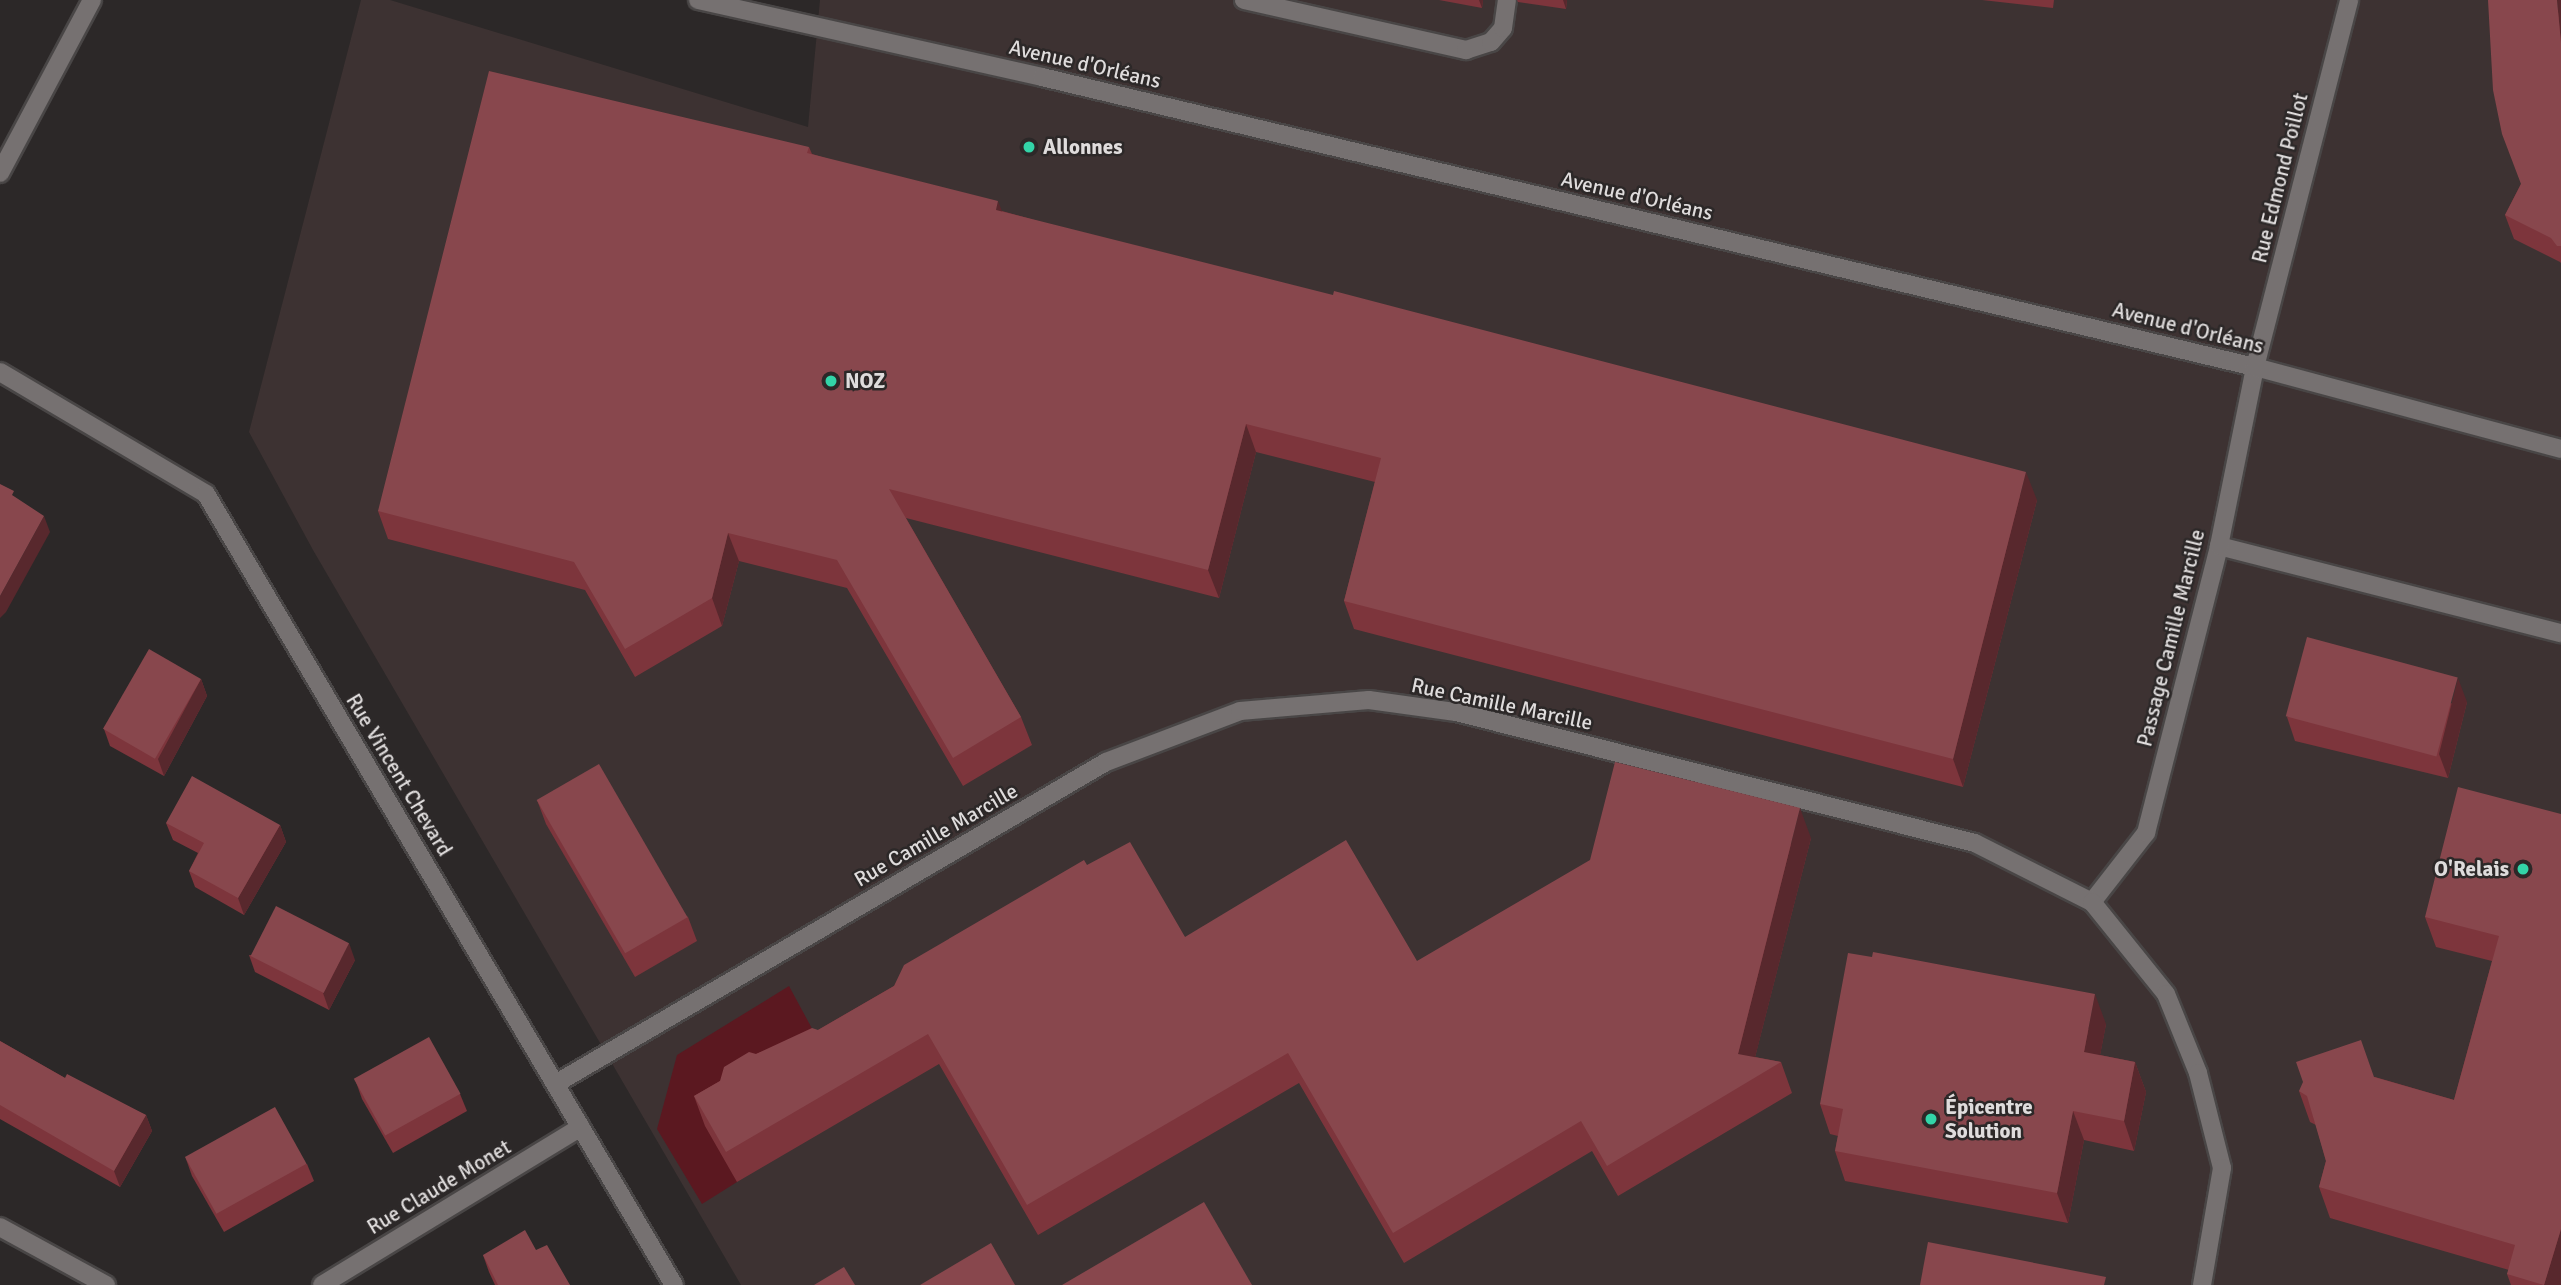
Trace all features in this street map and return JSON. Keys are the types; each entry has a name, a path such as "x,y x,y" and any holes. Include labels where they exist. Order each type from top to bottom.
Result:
{"street":[{"path":"0,173 92,0"},
{"name":"Avenue d'Orléans","path":"698,0 1056,80 2255,367 2561,449"},
{"path":"1244,0 1466,50 1490,42 1503,29 1507,0"},
{"name":"Rue Edmond Poillot","path":"2255,367 2349,0"},
{"name":"Passage Camille Marcille","path":"2092,902 2146,833 2219,546 2255,367"},
{"name":"Rue Vincent Chevard","path":"0,372 206,494 674,1285"},
{"path":"2219,546 2561,633"},
{"name":"Rue Camille Marcille","path":"555,1084 1106,762 1240,711 1369,700 1456,712 1975,843 2092,902 2166,994 2198,1073 2222,1168 2202,1285"},
{"name":"Rue Claude Monet","path":"322,1285 581,1127"},
{"path":"0,1227 106,1285"}],"shaded area":[{"path":"361,0 390,0 808,127 820,0 2561,0 2561,1285 741,1285 313,550 249,432"},
{"path":"789,986 829,1060 737,1182 702,1204 657,1129 677,1055"}],"building":[{"path":"2488,0 2557,0 2561,43 2561,246 2557,246 2551,238 2505,215 2521,184 2502,134 2493,90"},
{"path":"489,71 809,147 807,153 998,201 996,210 1333,295 1334,291 2026,472 1953,759 1344,601 1381,458 1246,424 1208,570 889,489 1021,717 953,758 837,560 728,533 712,598 625,649 574,562 378,511"},
{"path":"0,484 14,491 12,495 44,516 0,596"},
{"path":"2307,637 2458,677 2436,757 2286,716"},
{"path":"149,649 201,679 155,759 103,729"},
{"path":"1615,762 1800,808 1738,1054 1781,1062 1607,1166 1581,1121 1393,1233 1288,1053 1027,1205 928,1034 726,1152 694,1096 720,1081 724,1067 749,1052 756,1054 812,1028 818,1030 894,986 904,965 1084,860 1087,865 1130,842 1185,937 1346,840 1417,961 1590,860"},
{"path":"599,764 688,917 625,953 537,800"},
{"path":"192,776 280,825 238,898 189,871 204,843 166,823"},
{"path":"2458,787 2561,814 2561,1229 2544,1285 2507,1274 2515,1245 2319,1187 2326,1161 2307,1096 2299,1091 2303,1082 2296,1062 2361,1040 2374,1077 2454,1100 2499,936 2425,917"},
{"path":"276,906 349,943 324,993 251,956"},
{"path":"1873,952 2095,994 2084,1052 2135,1062 2124,1121 2073,1111 2057,1193 1835,1151 1843,1109 1820,1104 1848,953 1872,957"},
{"path":"429,1037 461,1094 385,1136 354,1079"},
{"path":"0,1041 65,1078 67,1074 146,1115 114,1171 0,1105"},
{"path":"275,1107 307,1164 216,1214 185,1157"},
{"path":"1204,1202 1252,1285 1062,1285"},
{"path":"525,1230 536,1250 547,1245 570,1285 498,1285 483,1255"},
{"path":"1928,1242 2106,1277 2104,1285 1920,1285"},
{"path":"991,1243 1015,1285 920,1285"},
{"path":"844,1267 855,1285 814,1285"}],"place":[{"name":"Allonnes","path":"1029,147"},
{"name":"NOZ","path":"831,381"},
{"name":"O'Relais","path":"2523,869"},
{"name":"Épicentre Solution","path":"1931,1119"}]}
